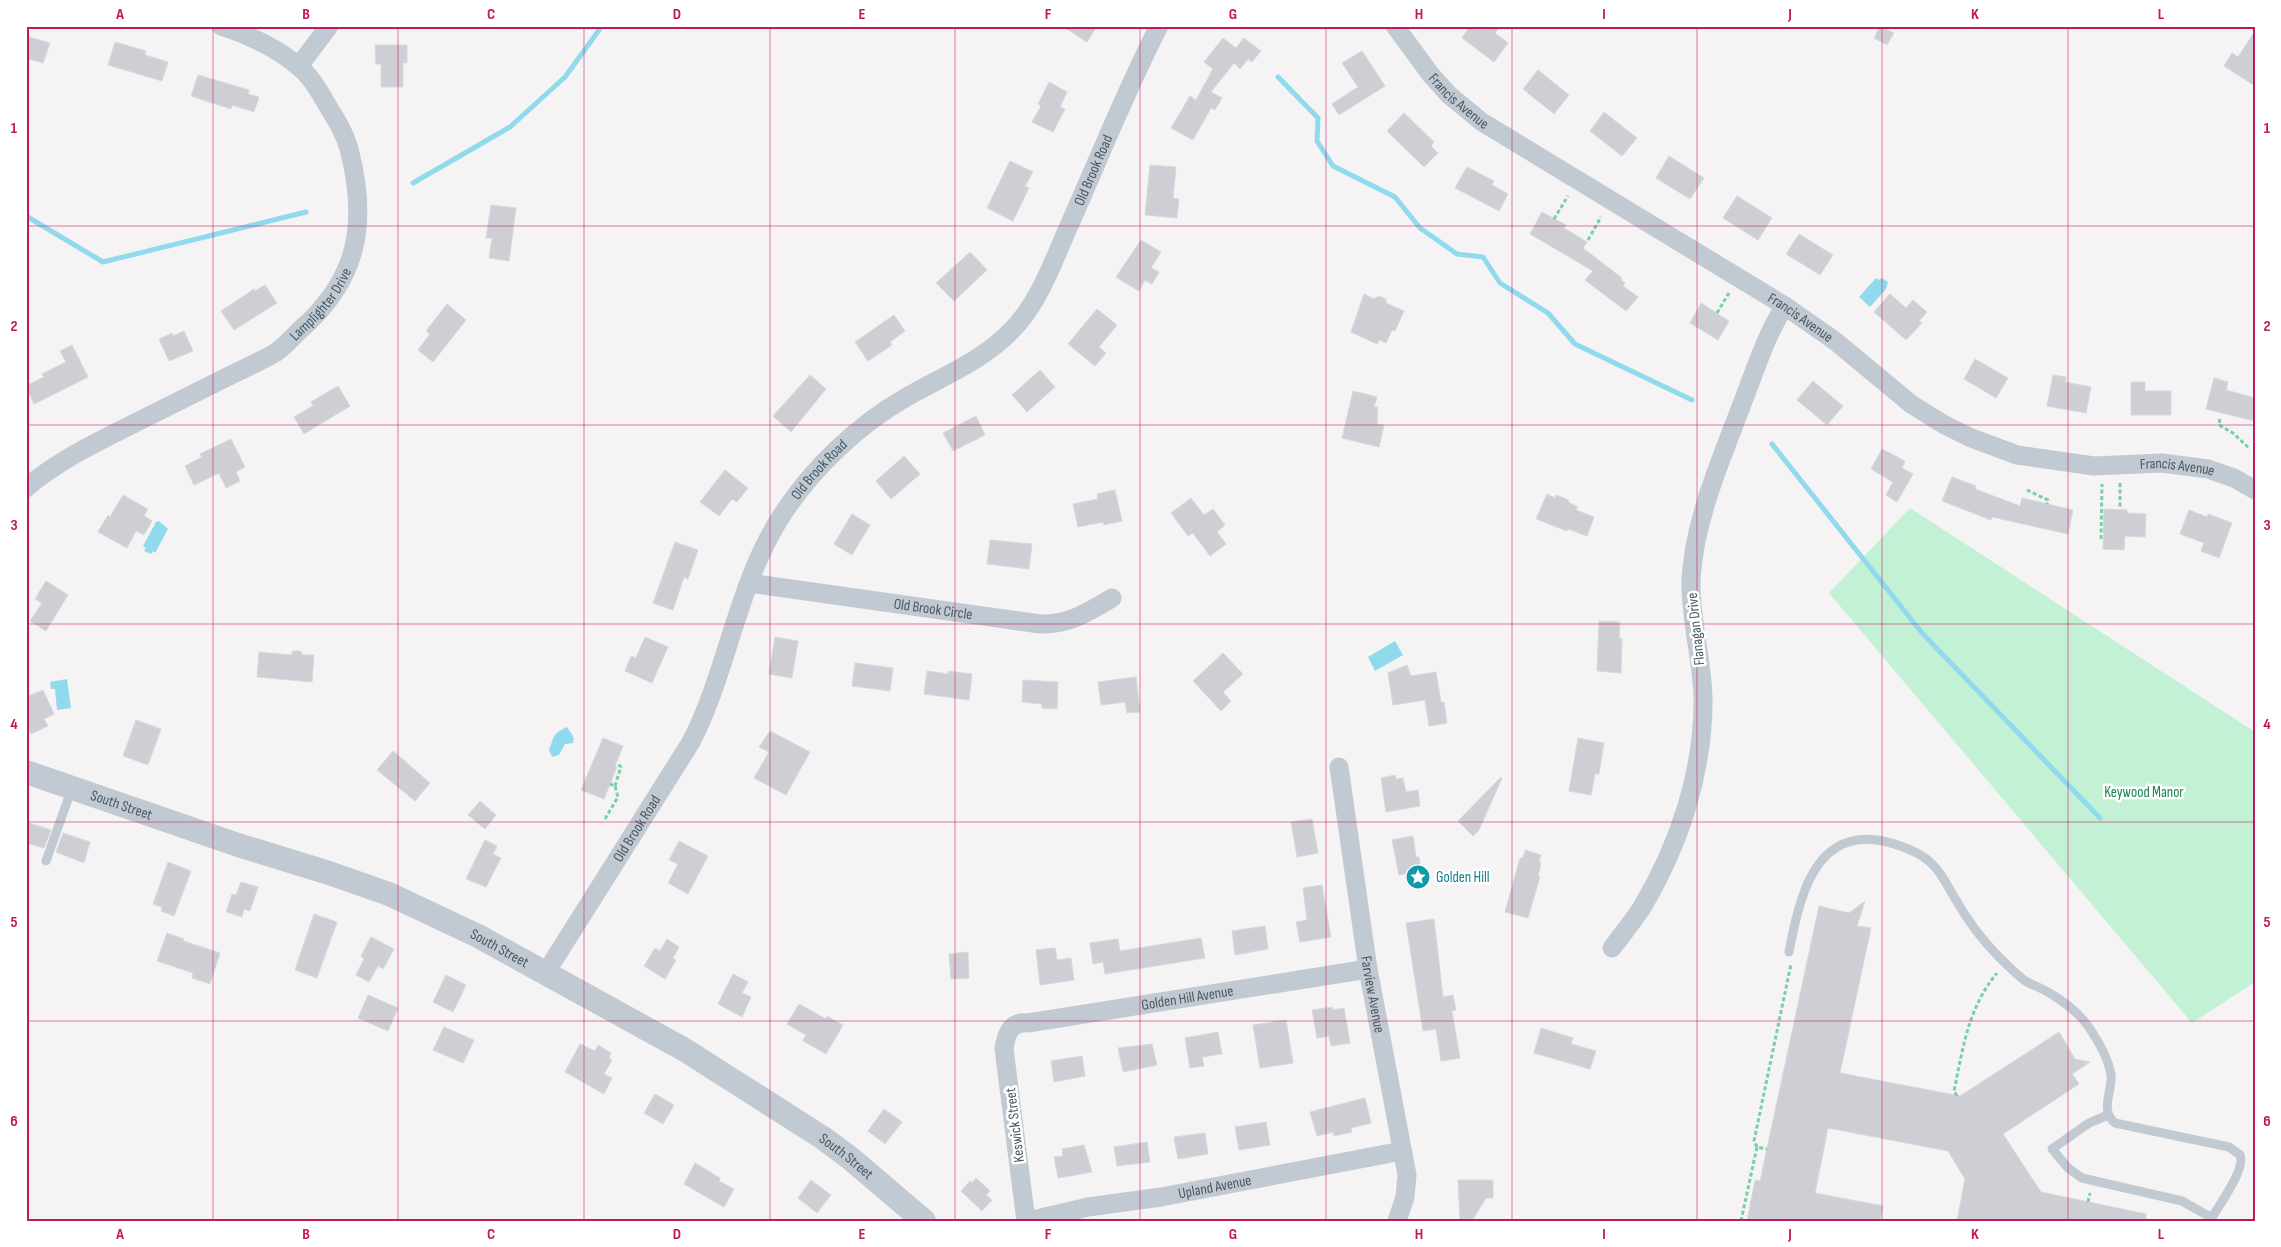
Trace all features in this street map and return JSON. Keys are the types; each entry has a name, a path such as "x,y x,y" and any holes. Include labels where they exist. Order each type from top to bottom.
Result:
{"street":[{"name":"Lamplighter Drive","path":"26,488 38,477 73,454 276,352 312,320 327,302 343,277 353,250 357,232 359,197 357,179 340,126 314,82 299,66 270,48 221,26"},
{"path":"299,66 329,26"},
{"name":"Old Brook Road","path":"545,974 688,746 708,707 730,636 761,553 785,511 840,448 872,420 903,399 986,353 1016,327 1030,307 1052,265 1159,26"},
{"name":"Francis Avenue","path":"1396,26 1431,75 1449,95 1482,122 1785,306 1835,340 1911,404 1944,424 1969,437 2017,455 2094,466 2162,463 2208,469 2234,478 2255,490"},
{"name":"Flanagan Drive","path":"1612,948 1640,911 1653,888 1686,812 1700,737 1703,697 1692,606 1691,581 1694,557 1703,512 1736,420 1766,340 1785,306"},
{"name":"Old Brook Circle","path":"750,583 1040,624 1063,623 1075,619 1112,598"},
{"name":"Farview Avenue","path":"1339,766 1368,969 1407,1175 1407,1188 1403,1209 1397,1221"},
{"name":"South Street","path":"26,772 238,845 389,894 478,936 685,1050 823,1138 850,1158 924,1221"},
{"name":"Golden Hill Avenue","path":"1008,1031 1022,1022 1028,1023 1368,969"},
{"name":"Keswick Street","path":"1008,1031 1005,1044 1005,1059 1027,1221"},
{"name":"Upland Avenue","path":"1027,1221 1088,1207 1161,1197 1402,1151"}],"lane":[{"path":"46,861 72,788"},
{"path":"1789,952 1798,905 1814,870 1831,852 1846,842 1870,839 1902,846 1933,864 1974,928 2005,963 2025,980 2069,1007 2092,1031 2103,1052 2110,1074 2107,1106 2108,1115 2115,1124 2237,1151 2242,1158 2238,1173 2211,1219 2182,1201 2086,1180 2069,1170 2052,1149 2089,1123 2108,1115"}],"path":[{"path":"1554,219 1568,196"},
{"path":"1588,240 1601,217"},
{"path":"1717,313 1729,293"},
{"path":"2220,419 2219,425 2221,428 2233,434 2250,449"},
{"path":"2120,483 2120,509"},
{"path":"2101,539 2102,484"},
{"path":"2027,490 2045,497 2048,500 2047,504"},
{"path":"606,820 618,796 615,786 622,766 617,763"},
{"path":"610,784 615,786"},
{"path":"1741,1221 1757,1148 1754,1141 1792,960 1789,952"},
{"path":"1957,1096 1954,1091 1968,1024 1988,984 2005,963"},
{"path":"1757,1148 1767,1149"}],"green space":[{"name":"Keywood Manor","path":"1910,508 2255,732 2255,982 2192,1023 1829,593"}],"water":[{"path":"1876,278 1879,280 1882,278 1888,282 1886,289 1870,307 1859,297"},
{"path":"159,521 168,529 155,553 153,551 151,554 144,551 146,548 143,546 156,522"},
{"path":"1395,641 1403,655 1375,671 1368,657"},
{"path":"67,679 71,708 57,710 55,689 51,689 50,682"},
{"path":"567,727 573,737 573,743 565,744 559,755 552,757 549,750 553,738 556,733"}],"building":[{"path":"1062,26 1097,26 1087,42"},
{"path":"1470,26 1500,26 1495,33 1508,43 1494,62 1462,38"},
{"path":"1880,26 1894,33 1887,45 1874,38"},
{"path":"2255,31 2255,86 2224,66 2232,53 2238,57"},
{"path":"26,36 50,43 43,63 26,58"},
{"path":"1223,38 1236,48 1244,38 1261,51 1252,62 1248,59 1240,69 1234,63 1211,92 1222,98 1215,110 1211,108 1193,140 1171,128 1190,96 1196,100 1213,69 1204,62"},
{"path":"115,42 146,51 145,55 168,62 162,81 108,65"},
{"path":"375,45 407,45 407,63 403,63 403,87 381,87 381,64 376,64"},
{"path":"1362,51 1385,86 1339,115 1332,104 1358,87 1342,63"},
{"path":"1538,70 1569,95 1554,114 1523,89"},
{"path":"198,75 249,90 248,94 259,97 254,112 232,105 231,109 191,96"},
{"path":"1049,82 1067,92 1060,107 1065,109 1053,132 1032,122 1041,106 1038,104"},
{"path":"1604,112 1637,138 1622,156 1590,131"},
{"path":"1404,113 1434,142 1431,146 1438,153 1424,167 1387,131"},
{"path":"1669,156 1704,178 1690,199 1656,178"},
{"path":"1010,161 1033,172 1025,186 1029,188 1013,221 987,208"},
{"path":"1150,165 1176,167 1173,198 1179,199 1177,218 1145,215"},
{"path":"1467,167 1494,181 1492,185 1508,194 1499,211 1455,188"},
{"path":"1737,196 1772,218 1758,240 1723,218"},
{"path":"491,205 516,208 509,261 489,258 492,238 486,238"},
{"path":"1542,212 1566,225 1564,228 1587,242 1583,248 1622,278 1621,280 1625,283 1623,286 1638,297 1626,311 1585,280 1593,271 1530,234"},
{"path":"1799,234 1833,255 1820,275 1786,254"},
{"path":"1141,240 1161,252 1151,268 1159,272 1152,284 1145,280 1139,291 1116,277"},
{"path":"970,252 987,270 954,301 936,283"},
{"path":"265,285 277,303 234,330 221,311 254,289 255,291"},
{"path":"1364,294 1374,299 1379,296 1386,299 1386,303 1404,311 1395,331 1392,330 1386,343 1379,340 1377,344 1351,332"},
{"path":"1890,294 1906,308 1913,300 1927,312 1919,321 1922,323 1906,340 1874,312"},
{"path":"1701,303 1729,321 1718,340 1690,323"},
{"path":"447,304 466,320 433,362 418,350 430,334 426,331"},
{"path":"1097,309 1117,325 1099,347 1106,353 1095,366 1068,344"},
{"path":"894,315 905,331 890,342 892,345 868,361 855,342"},
{"path":"184,331 193,351 169,361 159,339 172,333 173,336"},
{"path":"72,345 88,377 34,404 26,386 44,377 42,374 66,362 60,351"},
{"path":"1975,359 2008,378 1996,398 1964,379"},
{"path":"1040,370 1055,387 1027,412 1012,395"},
{"path":"810,375 826,389 791,432 773,416"},
{"path":"2053,375 2066,377 2065,382 2091,387 2086,413 2047,406"},
{"path":"2214,378 2228,382 2226,390 2255,398 2255,421 2206,409"},
{"path":"1813,381 1843,406 1827,425 1797,400"},
{"path":"2131,382 2145,382 2145,391 2171,391 2171,415 2131,415"},
{"path":"338,386 350,406 304,434 294,417 313,406 311,402"},
{"path":"1353,391 1377,397 1374,407 1378,407 1377,424 1384,425 1379,447 1342,438"},
{"path":"976,416 985,435 953,451 943,433"},
{"path":"231,439 245,467 236,472 240,481 226,488 219,473 194,485 185,466 202,457 200,454"},
{"path":"1882,449 1905,461 1902,468 1913,474 1897,502 1886,495 1893,482 1871,469"},
{"path":"904,456 920,474 891,499 876,481"},
{"path":"725,470 748,488 737,502 732,499 719,516 700,502"},
{"path":"1952,477 1976,486 1975,489 2020,506 2022,498 2073,510 2068,534 1992,517 1991,520 1942,501"},
{"path":"1115,490 1122,521 1104,525 1103,522 1078,527 1073,504 1098,499 1097,494"},
{"path":"1547,494 1555,498 1556,495 1569,500 1568,502 1578,507 1576,510 1594,517 1587,536 1568,529 1567,531 1536,519"},
{"path":"123,495 148,509 144,516 152,521 144,535 136,531 127,548 98,532 108,515 110,517"},
{"path":"1191,498 1204,515 1213,509 1225,525 1217,532 1226,544 1210,556 1193,533 1188,536 1171,513"},
{"path":"2104,509 2127,510 2127,513 2146,514 2145,537 2125,536 2124,550 2103,549"},
{"path":"2189,510 2207,517 2208,514 2232,523 2219,558 2201,551 2204,543 2180,534"},
{"path":"852,514 870,525 852,555 834,544"},
{"path":"990,540 1032,544 1029,569 987,564"},
{"path":"675,542 698,550 688,579 684,577 673,610 653,603"},
{"path":"46,581 68,595 46,631 30,621 42,603 35,599"},
{"path":"1599,621 1620,622 1619,638 1622,639 1621,673 1597,671"},
{"path":"645,637 668,647 652,683 625,671 631,656 636,658"},
{"path":"775,637 798,641 792,678 769,674"},
{"path":"293,651 300,651 303,655 314,655 312,682 257,677 259,652 291,655"},
{"path":"1223,653 1243,674 1223,692 1231,701 1221,711 1193,681"},
{"path":"855,663 893,668 890,691 852,686"},
{"path":"1407,665 1411,676 1436,672 1447,723 1429,726 1425,700 1393,705 1388,673"},
{"path":"927,671 948,674 948,671 972,674 969,700 924,694"},
{"path":"1136,677 1140,712 1127,713 1125,702 1101,705 1098,682"},
{"path":"1023,680 1058,682 1057,709 1042,708 1042,704 1022,702"},
{"path":"43,690 54,714 44,719 48,726 31,734 26,723 26,697"},
{"path":"136,720 161,729 148,765 123,756"},
{"path":"770,731 810,752 786,795 754,778 769,752 759,747"},
{"path":"603,738 623,746 604,799 581,790"},
{"path":"1578,738 1604,743 1599,774 1595,774 1591,795 1569,791"},
{"path":"393,751 430,783 415,801 377,770"},
{"path":"1395,775 1396,779 1403,778 1406,792 1418,790 1420,806 1386,812 1381,778"},
{"path":"1501,777 1479,830 1473,836 1458,821"},
{"path":"480,801 496,815 485,829 468,815"},
{"path":"1312,819 1318,853 1297,857 1291,822"},
{"path":"26,822 51,830 44,848 26,843"},
{"path":"63,833 90,842 84,863 56,852"},
{"path":"1413,836 1416,857 1419,857 1421,872 1399,875 1392,840"},
{"path":"485,840 497,846 493,854 501,858 486,887 466,879"},
{"path":"679,841 708,856 688,894 668,883 678,864 669,860"},
{"path":"1525,850 1541,855 1538,876 1540,877 1528,918 1505,912 1520,858 1523,858"},
{"path":"168,862 191,871 174,916 161,911 162,907 153,904"},
{"path":"241,882 258,887 250,911 244,909 242,917 226,912 232,894 236,895"},
{"path":"1322,885 1331,937 1300,942 1296,922 1307,920 1303,888"},
{"path":"1865,901 1857,926 1871,928 1840,1073 1960,1096 2059,1032 2075,1059 2090,1062 2072,1074 2079,1084 2003,1134 2041,1192 2146,1214 2146,1221 1957,1221 1965,1179 1948,1151 1828,1128 1815,1193 1883,1206 1880,1221 1747,1221 1755,1180 1760,1181 1819,906 1849,913"},
{"path":"314,914 337,922 317,978 295,970"},
{"path":"1434,919 1443,997 1453,995 1456,1010 1452,1011 1460,1058 1441,1061 1436,1029 1423,1031 1406,923"},
{"path":"1265,926 1268,949 1235,955 1232,931"},
{"path":"167,933 184,939 183,941 220,953 210,984 192,978 193,973 157,961"},
{"path":"371,937 394,949 383,969 378,966 369,982 356,975 364,959 361,956"},
{"path":"1201,938 1205,958 1105,974 1103,962 1093,964 1090,943 1118,939 1120,951"},
{"path":"667,939 679,947 673,958 676,960 665,979 644,966 655,948 660,951"},
{"path":"1055,948 1057,960 1071,958 1074,980 1040,985 1036,950"},
{"path":"968,952 969,978 951,979 949,954"},
{"path":"733,974 748,982 742,993 751,997 742,1017 718,1004"},
{"path":"446,975 466,985 453,1012 433,1002"},
{"path":"368,995 398,1008 388,1031 358,1018"},
{"path":"799,1004 826,1019 827,1016 843,1025 826,1054 803,1041 806,1035 787,1024"},
{"path":"1332,1007 1333,1010 1344,1008 1350,1043 1331,1046 1329,1036 1317,1038 1312,1010"},
{"path":"1286,1020 1293,1063 1260,1068 1253,1025"},
{"path":"444,1027 474,1040 463,1063 433,1050"},
{"path":"1541,1028 1573,1038 1571,1044 1596,1051 1590,1069 1534,1053"},
{"path":"1218,1032 1222,1054 1202,1057 1204,1066 1190,1068 1185,1038"},
{"path":"580,1044 595,1051 598,1045 611,1053 609,1058 612,1060 604,1074 612,1078 604,1094 565,1072"},
{"path":"1152,1044 1157,1065 1123,1072 1118,1048"},
{"path":"1082,1056 1085,1076 1054,1082 1051,1061"},
{"path":"655,1094 674,1105 663,1124 644,1113"},
{"path":"1365,1098 1371,1123 1351,1128 1352,1132 1334,1136 1333,1132 1317,1136 1310,1112"},
{"path":"884,1109 902,1122 885,1144 868,1131"},
{"path":"1266,1122 1270,1145 1239,1150 1235,1127"},
{"path":"1205,1133 1208,1154 1178,1159 1174,1137"},
{"path":"1147,1142 1150,1162 1117,1166 1114,1147"},
{"path":"1084,1145 1092,1172 1058,1178 1054,1157 1063,1156 1062,1149"},
{"path":"695,1163 720,1178 719,1181 734,1189 724,1207 684,1184"},
{"path":"976,1178 990,1191 986,1195 992,1200 982,1211 961,1191 970,1181 972,1183"},
{"path":"811,1180 831,1195 817,1213 798,1198"},
{"path":"1458,1180 1493,1180 1493,1198 1486,1198 1472,1221 1460,1221"}],"waterway":[{"path":"413,183 510,127 565,77 602,26"},
{"path":"1278,77 1318,118 1317,141 1333,166 1395,197 1420,228 1457,254 1483,257 1500,283 1548,313 1575,344 1692,400"},
{"path":"26,216 103,262 306,212"},
{"path":"1772,444 1922,633 2100,818"}],"place":[{"name":"Golden Hill","path":"1418,877"}]}
